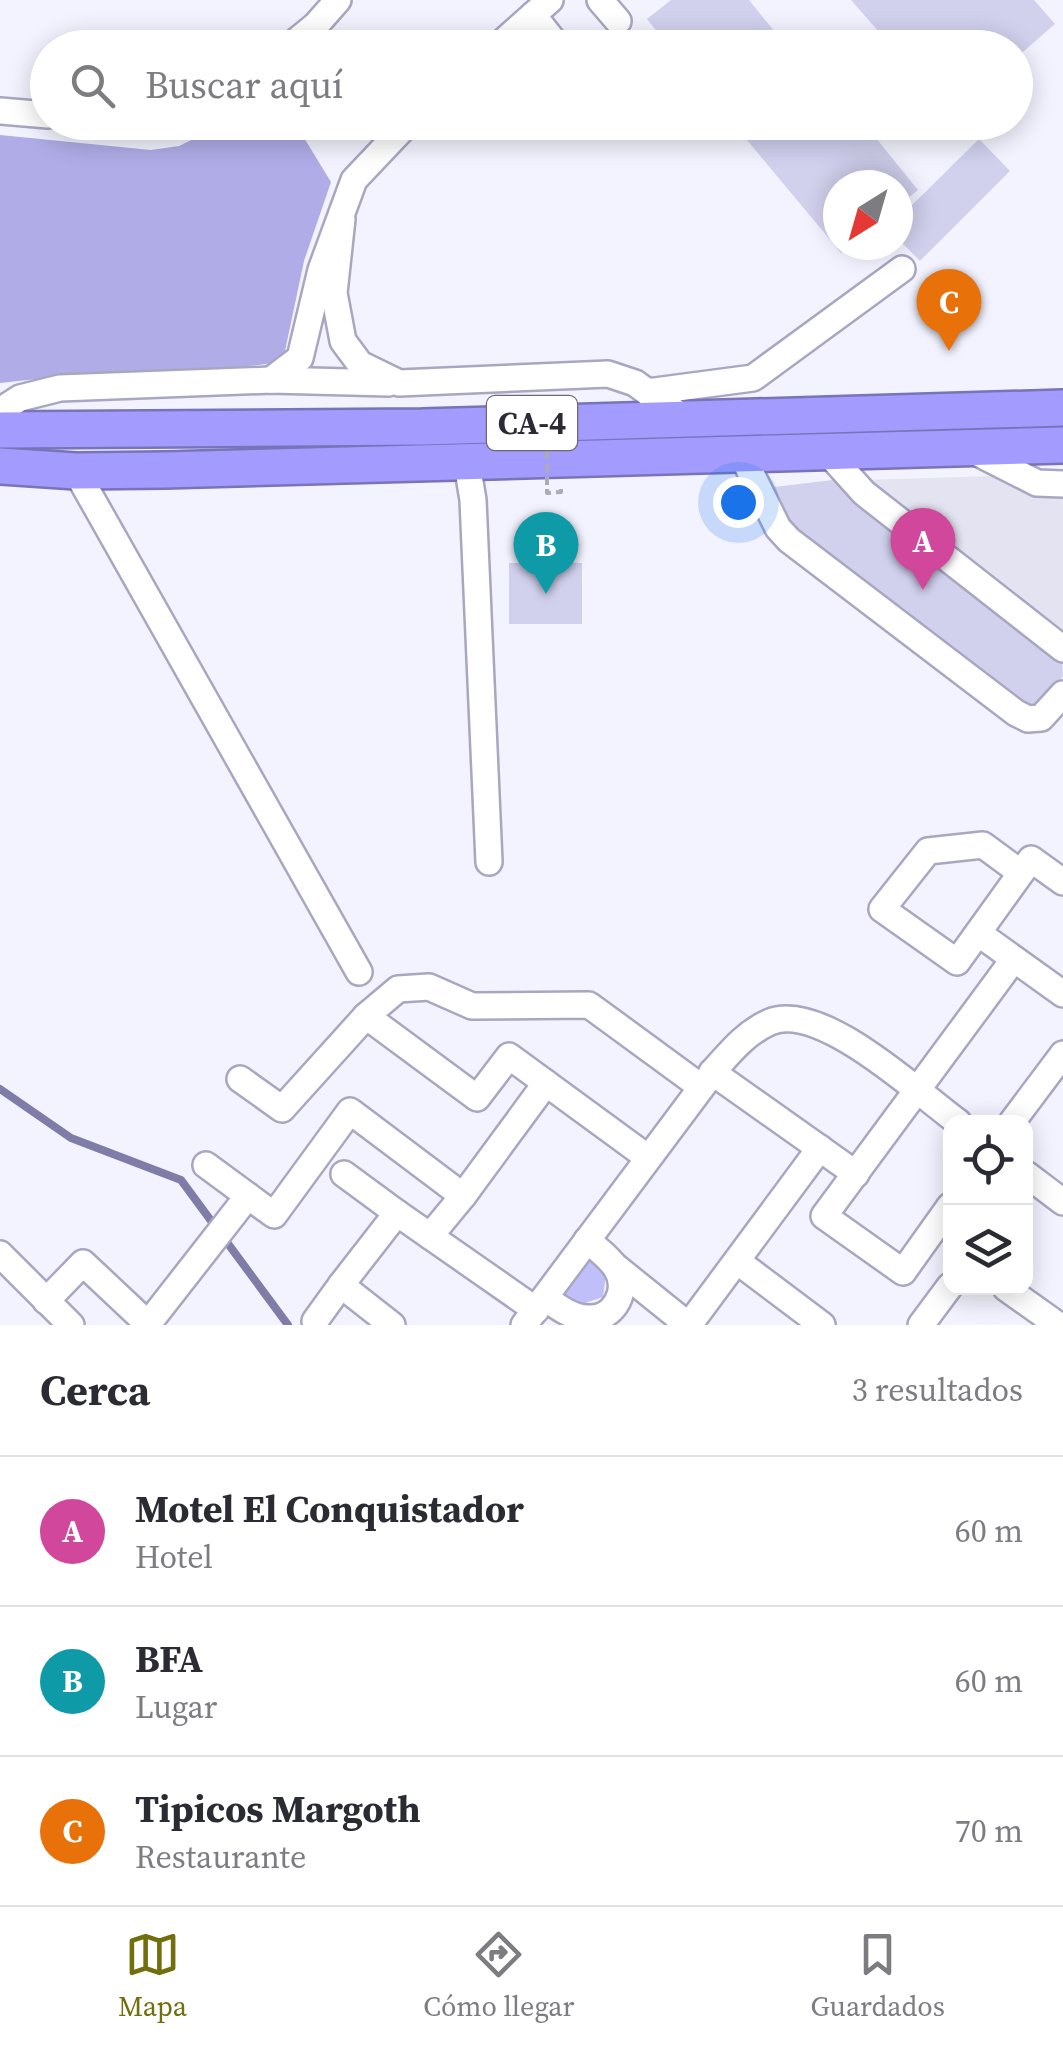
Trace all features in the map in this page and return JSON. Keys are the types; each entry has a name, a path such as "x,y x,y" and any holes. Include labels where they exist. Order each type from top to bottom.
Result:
{"highway":[{"name":"CA-4","path":"0,430 422,427 1063,408"},
{"name":"CA-4","path":"0,466 76,471 467,464 1061,445"}],"street":[{"path":"310,30 338,0"},
{"path":"600,0 618,21"},
{"path":"517,30 542,8"},
{"path":"4,113 30,114"},
{"path":"272,380 300,358 321,270 354,180 392,140"},
{"path":"342,219 334,293 343,341 360,364 398,383"},
{"path":"648,392 753,378 902,269"},
{"path":"0,412 20,398 60,388 272,380 398,383 608,374 636,384 686,419"},
{"path":"753,378 758,399 783,415"},
{"path":"966,447 1037,482 1063,484"},
{"path":"828,453 864,493 1063,648"},
{"path":"742,455 778,528 789,540 1016,713 1028,719 1040,718 1063,694"},
{"path":"467,464 473,500 489,862"},
{"path":"76,471 359,972"},
{"path":"1021,873 983,846 928,851 882,909 957,962 1032,858 1063,882"},
{"path":"978,933 1063,994"},
{"path":"941,1240 903,1272 824,1216 1014,959"},
{"path":"240,1078 282,1108 366,1016 398,989 429,987 472,1006 589,1006 856,1174"},
{"path":"366,1016 478,1098 509,1056 647,1157"},
{"path":"535,1311 707,1079 747,1035 774,1020 812,1021 852,1043 948,1115"},
{"path":"1017,1115 1063,1054"},
{"path":"430,1236 546,1084"},
{"path":"206,1165 274,1216 350,1111 462,1196"},
{"path":"587,1240 689,1325 820,1148"},
{"path":"344,1174 535,1311 587,1322 604,1316 619,1300 621,1278 616,1268"},
{"path":"1033,1179 1063,1202"},
{"path":"46,1300 84,1263 149,1324 248,1196"},
{"path":"316,1321 397,1213"},
{"path":"0,1254 71,1325"},
{"path":"737,1260 822,1325"},
{"path":"341,1286 392,1325"},
{"path":"921,1325 943,1295"},
{"path":"1016,1295 1058,1325"}],"path":[{"path":"547,404 547,485"},
{"path":"547,492 560,492"}],"shaded area":[{"path":"0,135 151,150 191,140 305,140 331,182 304,261 285,351 275,363 0,383"},
{"path":"1063,474 1063,630 865,480"},
{"path":"590,1256 606,1275 603,1297 582,1304 560,1296"}],"building":[{"path":"671,0 749,0 773,30 656,30 647,19"},
{"path":"851,0 1034,0 1055,24 1033,43 1033,30 877,30"},
{"path":"747,140 878,140 902,170 823,170 823,231"},
{"path":"980,140 1010,171 920,261 913,254 913,204"},
{"path":"841,479 1062,657 1063,676 1039,707 1024,705 781,523 766,488"},
{"path":"509,563 582,563 582,624 509,624"}],"waterway":[{"path":"0,1089 71,1138 181,1180 288,1325"}],"place":[{"name":"Tipicos Margoth","path":"949,351"},
{"name":"Motel El Conquistador","path":"923,590"},
{"name":"BFA","path":"546,594"}]}
